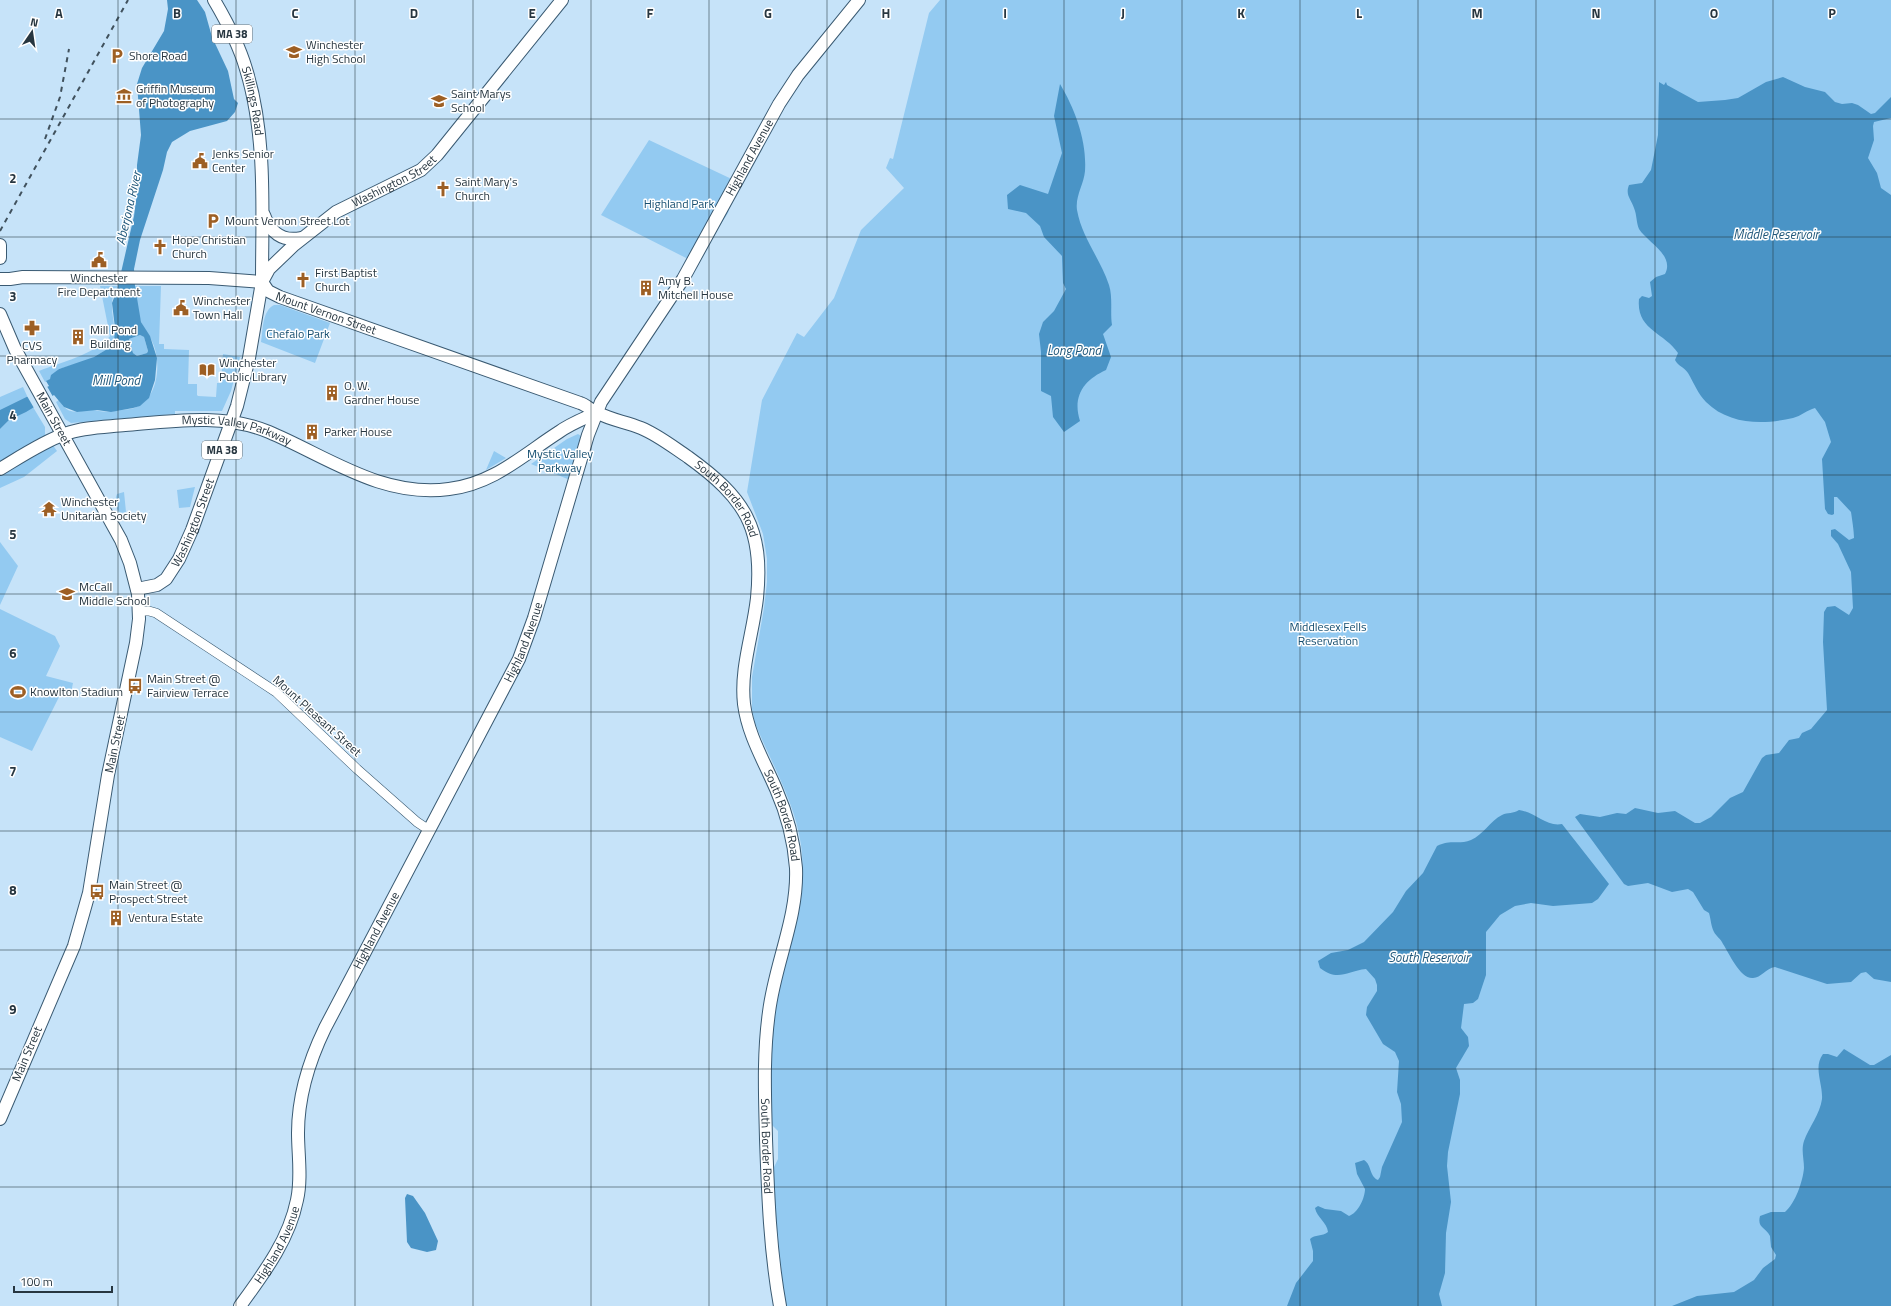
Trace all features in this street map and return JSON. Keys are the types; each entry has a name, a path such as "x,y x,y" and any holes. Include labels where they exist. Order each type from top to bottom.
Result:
{"main road":[{"name":"Skillings Road","path":"214,0 226,20 246,70 257,120 261,159 262,282"},
{"name":"Washington Street","path":"137,589 162,583 176,564 195,525 232,423 248,364 262,282 273,264 301,238 336,212 421,170 437,155 562,0"},
{"name":"Highland Avenue","path":"240,1306 272,1261 288,1232 294,1214 299,1186 299,1110 303,1084 312,1057 325,1028 524,649 588,435 596,413 606,395 683,279 779,104 802,70 859,0"},
{"path":"262,200 266,221 273,232 284,238 301,238"},
{"path":"0,245 0,258"},
{"path":"0,268 8,273 23,277"},
{"path":"0,278 223,278 262,282"},
{"name":"Mount Vernon Street","path":"262,282 268,291 283,298 580,403 596,413"},
{"name":"Main Street","path":"0,314 10,341 123,544 130,562 137,589 139,611 136,643 110,767 91,884 82,922 74,946 0,1119"},
{"name":"Mystic Valley Parkway","path":"0,469 62,435 98,427 195,420 232,423 266,430 340,467 385,485 415,491 430,491 457,488 486,479 524,458 542,443 568,426 596,413"},
{"name":"South Border Road","path":"596,413 654,434 716,478 741,506 756,541 758,588 744,671 744,703 747,722 752,736 777,791 786,816 793,844 796,866 796,884 792,915 770,1005 764,1076 770,1230 773,1268 780,1306"}],"street":[{"name":"Mount Pleasant Street","path":"139,611 149,611 158,614 271,688 369,780 417,822 429,830"}],"green space":[{"name":"Middlesex Fells Reservation","path":"940,0 1891,0 1891,1306 786,1306 778,1253 772,1171 778,1159 778,1131 771,1124 770,1081 772,1025 775,1003 798,913 801,896 802,862 801,845 794,813 761,738 755,723 752,709 752,677 764,608 767,582 767,559 763,534 747,492 762,400 797,333 804,337 834,298 861,230 904,188 886,168 890,158 893,159 929,13"},
{"name":"Highland Park","path":"649,140 738,182 728,213 696,263 601,215"},
{"path":"100,286 117,286 112,301 115,331 111,347 89,360 59,369 50,379 45,382 39,371 86,353 103,343 110,336"},
{"path":"135,286 161,286 159,344 164,344 164,349 189,350 188,384 197,384 198,396 216,397 217,383 221,383 223,354 240,357 231,391 222,411 175,411 175,414 71,423 65,419 56,402 59,400 63,406 72,411 77,412 93,410 111,412 139,406 151,393 157,375 156,355 153,343 141,322"},
{"name":"Chefalo Park","path":"274,305 280,305 330,323 315,363 261,342 265,316"},
{"path":"140,335 144,337 148,351 147,353 137,356 133,353 129,339"},
{"path":"23,387 28,398 0,411 0,397"},
{"path":"33,407 45,427 45,434 57,451 24,477 0,488 0,429 9,420"},
{"name":"Mystic Valley Parkway","path":"578,434 581,436 570,480 531,464 567,439"},
{"path":"494,451 506,458 486,470"},
{"path":"195,487 190,507 179,508 177,490"},
{"path":"124,492 126,512 120,513 116,507 116,499 117,494"},
{"path":"0,542 18,566 0,605"},
{"name":"Knowlton Stadium","path":"0,609 55,636 60,646 46,676 73,683 70,698 60,695 32,751 0,737"}],"water":[{"name":"Mill Pond","path":"167,0 197,0 205,12 212,37 228,71 234,99 238,103 235,112 227,121 190,131 172,142 167,152 163,170 140,240 134,269 135,286 141,322 150,336 157,358 155,380 149,398 140,406 133,408 111,412 97,410 77,412 64,407 54,395 26,412 9,420 0,429 0,410 49,386 46,381 50,379 51,375 59,369 94,357 109,348 114,341 115,328 112,303 117,290 134,216 137,193 137,165 141,135 137,84 142,68 164,31 168,9","holes":["140,335 144,337 148,351 147,353 137,356 133,353 129,339"]},
{"name":"Middle Reservoir","path":"1783,77 1805,87 1825,92 1835,102 1842,104 1852,103 1858,105 1871,114 1875,113 1891,97 1891,118 1874,122 1874,140 1868,158 1877,173 1881,188 1891,195 1891,982 1874,979 1866,972 1861,973 1851,982 1827,984 1775,967 1769,969 1756,978 1748,977 1739,970 1715,933 1709,913 1704,910 1693,892 1688,889 1672,892 1648,883 1628,886 1624,884 1575,817 1580,814 1600,817 1617,813 1626,814 1635,808 1658,813 1675,811 1695,823 1700,823 1711,817 1730,798 1743,792 1762,758 1766,755 1779,753 1789,740 1799,738 1802,733 1811,729 1827,710 1823,642 1824,612 1827,607 1835,606 1849,615 1853,608 1851,572 1838,544 1831,536 1831,530 1835,529 1849,540 1854,538 1851,512 1837,497 1834,497 1834,514 1828,514 1825,509 1822,459 1831,442 1825,422 1815,408 1796,417 1770,422 1736,419 1715,410 1703,399 1688,373 1675,360 1678,353 1666,340 1652,330 1642,318 1639,309 1639,299 1642,296 1649,298 1652,296 1650,282 1656,277 1665,274 1667,267 1666,261 1659,249 1639,229 1635,211 1628,192 1629,185 1642,183 1651,170 1658,135 1659,82 1664,85 1666,82 1667,85 1698,102 1738,98 1766,82"},
{"name":"Long Pond","path":"1060,84 1071,104 1082,137 1085,171 1078,195 1077,210 1083,230 1109,285 1111,295 1112,325 1103,334 1111,357 1106,370 1098,374 1086,384 1079,397 1078,412 1080,421 1064,432 1053,417 1051,396 1041,391 1041,352 1039,334 1043,322 1054,311 1066,289 1063,283 1062,256 1044,237 1040,226 1026,213 1008,209 1007,195 1020,185 1048,194 1062,153 1054,116"},
{"name":"South Reservoir","path":"1519,810 1530,813 1551,823 1562,824 1609,884 1598,899 1592,903 1553,906 1531,903 1515,906 1500,915 1486,932 1486,975 1478,999 1473,1003 1464,1004 1461,1028 1468,1037 1469,1046 1456,1068 1460,1080 1460,1094 1448,1152 1447,1166 1451,1202 1446,1233 1445,1273 1439,1294 1442,1306 1287,1306 1296,1283 1313,1261 1313,1251 1310,1239 1314,1236 1328,1232 1326,1225 1318,1215 1315,1208 1318,1206 1325,1209 1341,1211 1349,1216 1355,1212 1362,1201 1365,1189 1357,1174 1355,1163 1364,1160 1367,1162 1373,1176 1378,1180 1382,1167 1402,1122 1401,1104 1397,1092 1399,1061 1395,1052 1383,1044 1366,1015 1367,1007 1377,991 1375,979 1366,969 1337,975 1332,974 1320,968 1318,961 1331,953 1348,950 1364,942 1393,912 1406,891 1423,873 1437,846 1447,843 1471,840 1504,814"},
{"path":"1844,1049 1870,1065 1874,1065 1891,1055 1891,1306 1672,1306 1697,1296 1734,1292 1754,1280 1763,1268 1775,1259 1776,1255 1771,1247 1770,1236 1760,1223 1760,1216 1771,1212 1785,1212 1792,1204 1800,1186 1804,1168 1804,1141 1821,1105 1822,1093 1819,1070 1820,1059 1823,1054 1837,1057"},
{"path":"407,1194 413,1196 425,1213 438,1241 436,1250 427,1252 411,1248 407,1242 405,1198"}],"pier":[{"path":"44,381 56,402 53,398 34,408 27,396 46,385"}],"railway":[{"path":"0,231 128,0"},
{"path":"45,139 60,97 69,49"}],"place":[{"name":"Winchester High School","path":"294,52"},
{"name":"Shore Road","path":"117,56"},
{"name":"Griffin Museum of Photography","path":"124,96"},
{"name":"Saint Marys School","path":"439,101"},
{"name":"Jenks Senior Center","path":"200,161"},
{"name":"Saint Mary's Church","path":"443,189"},
{"name":"Mount Vernon Street Lot","path":"213,221"},
{"name":"Hope Christian Church","path":"160,247"},
{"name":"Winchester Fire Department","path":"99,260"},
{"name":"First Baptist Church","path":"303,280"},
{"name":"Amy B. Mitchell House","path":"646,288"},
{"name":"Winchester Town Hall","path":"181,308"},
{"name":"CVS Pharmacy","path":"32,328"},
{"name":"Mill Pond Building","path":"78,337"},
{"name":"Winchester Public Library","path":"207,370"},
{"name":"O. W. Gardner House","path":"332,393"},
{"name":"Parker House","path":"312,432"},
{"name":"Winchester Unitarian Society","path":"49,509"},
{"name":"McCall Middle School","path":"67,594"},
{"name":"Main Street @ Fairview Terrace","path":"135,686"},
{"name":"Knowlton Stadium","path":"18,692"},
{"name":"Main Street @ Prospect Street","path":"97,892"},
{"name":"Ventura Estate","path":"116,918"}],"water label":[{"name":"Aberjona River","path":"128,208"}]}
